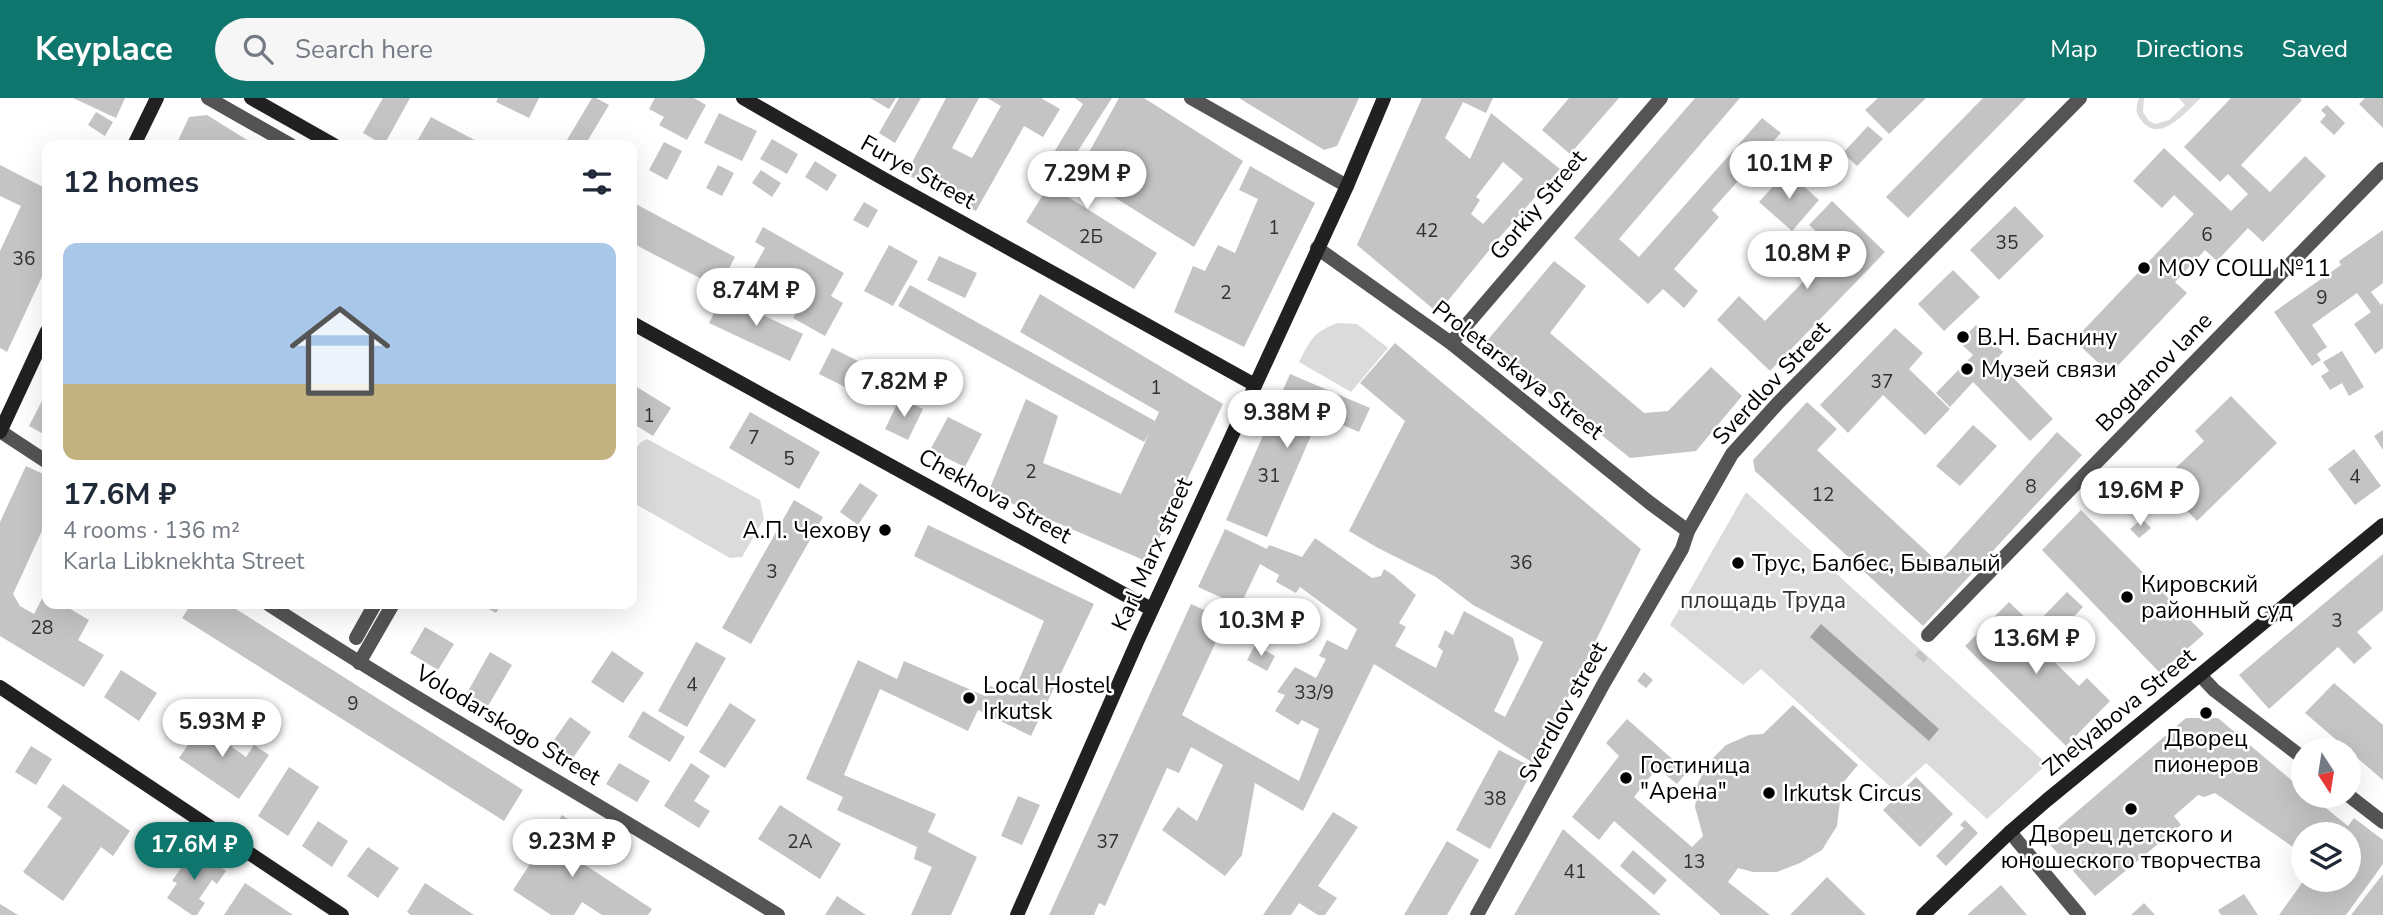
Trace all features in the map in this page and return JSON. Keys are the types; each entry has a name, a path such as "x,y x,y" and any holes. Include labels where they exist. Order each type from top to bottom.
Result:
{"street":[{"path":"136,140 157,98"},
{"path":"208,98 282,140"},
{"path":"251,98 325,140"},
{"name":"Furye Street","path":"743,98 895,186 1255,385"},
{"path":"1191,98 1348,186"},
{"name":"Karl Marx street","path":"1017,915 1152,609 1348,186 1384,98"},
{"name":"Gorkiy Street","path":"1451,343 1661,98"},
{"name":"Sverdlov Street","path":"1688,531 1732,454 1778,403 2080,98"},
{"name":"Bogdanov lane","path":"1928,635 2383,169"},
{"name":"Proletarskaya Street","path":"1317,248 1451,343 1688,531"},
{"name":"Chekhova Street","path":"637,326 1152,609"},
{"path":"42,342 0,431 42,459"},
{"name":"Zhelyabova Street","path":"1923,915 2010,832 2383,525"},
{"name":"Sverdlov street","path":"1478,915 1604,683 1682,549 1688,531"},
{"name":"Volodarskogo Street","path":"276,609 359,663 778,915"},
{"path":"356,638 372,609"},
{"path":"359,663 390,609"},
{"path":"2200,676 2214,690 2291,749"},
{"path":"0,687 342,915"},
{"path":"2361,805 2383,822"},
{"path":"2010,832 2079,915"}],"green space":[{"path":"2139,98 2144,98 2143,112 2149,121 2155,124 2169,120 2185,105 2179,98 2201,98 2172,124 2156,129 2148,127 2139,117"},
{"path":"1337,323 1357,324 1388,348 1351,392 1299,362 1313,338"},
{"path":"647,439 760,500 764,519 742,557 730,558 637,505 637,447"},
{"name":"площадь Труда","path":"1746,492 2047,764 1987,819 1926,763 1895,791 1761,669 1743,685 1670,625"}],"shaded area":[{"path":"1821,624 1939,729 1929,741 1810,637"}],"building":[{"path":"73,98 125,98 116,118"},
{"path":"383,98 410,98 387,140 375,140 363,133"},
{"path":"498,98 539,98 529,118 496,102"},
{"path":"592,98 609,105 588,140 567,140"},
{"path":"655,98 694,98 706,105 687,140 659,125 664,117 649,109"},
{"path":"870,98 896,98 889,109"},
{"path":"899,98 921,98 895,143 879,133"},
{"path":"946,98 979,98 952,148 972,158 1001,106 987,98 1041,98 1060,109 1043,137 1024,126 976,211 906,174"},
{"path":"1075,98 1112,98 1054,188 1157,253 1134,289 1026,222 1049,185 1038,179 1083,104"},
{"path":"1119,98 1144,98 1243,161 1194,247 1077,174"},
{"path":"1239,98 1359,98 1337,146 1324,150"},
{"path":"1422,98 1493,98 1486,113 1463,102 1445,138 1470,159 1491,113 1560,169 1438,313 1357,245","holes":["1503,162 1523,179 1483,224 1471,214 1480,200 1476,197"]},
{"path":"1569,98 1619,98 1570,154 1542,130"},
{"path":"1695,98 1740,98 1619,239 1639,257 1762,118 1781,133 1712,210 1719,217 1674,269 1698,291 1684,308 1663,289 1648,304 1574,238"},
{"path":"1878,98 1926,98 1889,134 1865,110"},
{"path":"1983,98 2026,98 1908,218 1886,197"},
{"path":"2231,98 2302,100 2241,165 2270,192 2305,156 2326,176 2263,242 2248,228 2217,261 2205,250 2175,282 2187,293 2110,374 2074,340 2194,214 2174,195 2162,208 2133,181 2164,148 2231,211 2248,194 2228,174 2220,182 2184,147"},
{"path":"2365,98 2383,98 2383,128 2359,104"},
{"path":"2327,105 2345,123 2334,135 2320,122 2326,115 2321,110"},
{"path":"96,112 113,122 105,136 88,125"},
{"path":"719,113 757,131 742,161 704,143"},
{"path":"207,115 247,140 178,140 189,117"},
{"path":"431,117 475,140 418,140"},
{"path":"1868,126 1883,139 1857,166 1843,153"},
{"path":"772,139 798,154 787,174 760,159"},
{"path":"664,142 682,151 667,180 649,170"},
{"path":"1822,144 1835,155 1822,171 1809,159"},
{"path":"815,161 837,175 827,191 805,177"},
{"path":"0,165 42,186 42,277 7,352 0,348 0,251 21,206 0,196"},
{"path":"718,165 734,173 722,196 706,188"},
{"path":"1250,166 1315,203 1244,347 1174,312 1193,266 1205,271 1218,245 1235,253 1258,199 1239,190"},
{"path":"761,170 781,183 772,197 752,183"},
{"path":"1787,171 1819,200 1792,231 1759,202"},
{"path":"1832,201 1885,252 1770,371 1717,320 1739,296 1765,321 1835,249 1809,225"},
{"path":"864,202 878,210 868,228 853,220"},
{"path":"637,205 735,257 719,288 637,246"},
{"path":"2015,206 2044,236 1999,280 1970,250"},
{"path":"763,227 844,273 831,296 843,303 825,336 793,318 803,300 752,271 765,248 755,242"},
{"path":"2383,230 2383,283 2371,292 2381,305 2383,303 2383,348 2375,354 2354,324 2371,312 2357,293 2312,325 2327,347 2317,354 2321,360 2312,366 2274,312 2341,265 2339,261"},
{"path":"889,245 918,261 893,306 864,291"},
{"path":"939,256 977,273 965,298 927,280"},
{"path":"1554,261 1586,286 1550,333 1644,413 1668,411 1711,367 1742,396 1696,451 1630,458 1486,342"},
{"path":"1953,270 1980,297 1944,331 1918,304"},
{"path":"910,285 1155,421 1159,412 1020,332 1040,294 1223,404 1148,562 988,493 1026,399 1058,416 1043,463 1121,494 1149,434 1144,442 898,306"},
{"path":"722,296 803,334 790,361 709,323"},
{"path":"1976,325 2003,352 1996,360 2053,419 2030,441 1973,382 1950,407 1936,393 1973,355 1959,342"},
{"path":"1895,328 1923,353 1909,369 1950,409 1925,435 1883,395 1848,433 1820,405"},
{"path":"1395,343 1641,549 1535,764 1374,664 1303,811 1255,783 1242,855 1225,876 1162,830 1178,807 1197,821 1223,765 1191,747 1179,773 1167,768 1105,906 1099,903 1094,915 1049,915 1191,604 1226,620 1182,715 1299,781 1319,729 1302,720 1298,725 1275,711 1285,695 1277,692 1295,667 1316,678 1326,659 1319,656 1327,640 1347,650 1357,629 1300,587 1296,593 1276,582 1279,575 1260,564 1240,606 1198,587 1225,529 1267,549 1269,545 1302,557 1315,538 1372,578 1381,576 1384,569 1416,595 1399,623 1406,627 1395,646 1436,668 1443,651 1438,647 1445,630 1453,635 1464,611 1513,638 1519,659 1494,711 1505,717 1543,642 1473,605 1436,577 1349,531 1405,421 1360,383"},
{"path":"832,348 882,373 869,399 819,374"},
{"path":"2342,351 2364,387 2349,396 2342,383 2330,390 2321,376 2329,371 2323,362"},
{"path":"1290,374 1370,408 1359,432 1320,415 1267,537 1226,520"},
{"path":"637,387 671,408 653,436 637,426"},
{"path":"2231,396 2277,443 2197,521 2160,483 2204,441 2195,431"},
{"path":"900,398 923,409 908,440 885,429"},
{"path":"42,401 42,433 29,426"},
{"path":"1807,402 1837,429 1817,450 1939,563 2057,432 2082,455 1923,626 1755,471 1753,460"},
{"path":"750,412 820,452 799,489 729,448"},
{"path":"948,417 982,434 965,467 930,450"},
{"path":"1973,425 1997,446 1960,486 1936,466"},
{"path":"2383,430 2383,450 2374,436"},
{"path":"2354,449 2381,486 2355,505 2328,469"},
{"path":"26,466 42,474 42,531 13,594 20,606 34,614 42,599 42,609 70,609 89,620 78,640 104,655 84,687 0,636 0,522"},
{"path":"860,483 878,495 858,525 840,512"},
{"path":"794,500 823,517 751,644 722,628"},
{"name":"Кировский районный суд","path":"2081,510 2204,634 2160,673 2042,550"},
{"path":"2142,519 2151,528 2139,538 2130,529"},
{"path":"928,525 1094,604 1031,736 978,710 968,731 880,689 844,775 936,814 928,832 977,857 951,915 911,915 932,867 914,859 917,847 837,810 843,797 806,779 858,660 897,679 904,661 985,696 990,686 1012,696 1044,621 914,556"},
{"path":"2383,554 2383,610 2357,632 2372,648 2354,664 2338,647 2269,709 2239,675"},
{"path":"2067,592 2083,607 2045,647 2029,631"},
{"path":"2009,602 2033,625 2025,633 2079,686 2087,678 2110,701 2066,746 1965,646"},
{"path":"188,609 236,609 523,790 504,821 182,618"},
{"path":"425,627 454,644 438,670 410,653"},
{"path":"696,642 726,658 687,727 658,711"},
{"path":"1255,645 1275,656 1267,671 1247,660"},
{"path":"1919,650 1928,658 1924,663 1915,655"},
{"path":"612,651 644,673 623,703 591,682"},
{"path":"490,652 512,665 488,706 467,693"},
{"path":"121,670 157,693 139,721 104,697"},
{"path":"1644,672 1653,680 1646,688 1637,681"},
{"path":"2334,683 2383,725 2383,780 2361,761 2361,738 2334,738 2305,713"},
{"path":"730,703 756,720 725,768 699,752"},
{"name":"Irkutsk Circus","path":"1793,705 1858,765 1842,784 1837,826 1822,850 1777,872 1753,872 1738,868 1728,882 1770,915 1721,915 1614,821 1599,840 1572,817 1619,756 1606,743 1627,719 1687,772 1677,784 1657,768 1634,797 1692,847 1703,836 1695,807 1698,783 1709,762 1726,745 1749,735 1763,734"},
{"path":"643,711 685,737 670,762 628,737"},
{"path":"570,717 591,732 568,765 547,750"},
{"path":"206,718 230,735 225,742 246,757 254,745 269,755 239,799 179,758"},
{"name":"Дворец детского и юношеского творчества","path":"2186,718 2218,718 2291,780 2291,808 2326,808 2343,822 2291,822 2291,846 2215,793 2204,797 2198,795 2174,816 2181,825 2095,896 2045,839"},
{"path":"31,746 52,759 36,785 15,772"},
{"path":"1499,750 1534,768 1490,849 1456,830"},
{"path":"619,763 650,781 637,802 606,784"},
{"path":"691,763 710,776 694,801 710,811 699,828 664,806"},
{"path":"289,767 319,787 288,836 258,816"},
{"path":"1916,777 1953,814 1920,847 1883,810"},
{"path":"63,784 130,831 113,856 101,847 63,901 23,872 62,818 47,807"},
{"path":"1018,796 1040,805 1022,845 1001,836"},
{"path":"780,805 841,844 820,879 758,839"},
{"path":"1333,812 1358,827 1318,886 1337,898 1325,915 1318,915 1299,903 1291,915 1263,915"},
{"path":"562,815 591,835 576,859 652,909 648,915 602,915 582,902 574,915 551,915 513,890"},
{"path":"1965,820 1978,833 1946,866 1936,856 1964,828 1960,825"},
{"path":"318,821 348,841 332,867 302,846"},
{"name":"Дворец детского и юношеского творчества","path":"2361,823 2383,840 2383,864 2346,915 2279,915 2295,892 2361,892"},
{"path":"1563,829 1661,915 1514,915"},
{"path":"1447,841 1479,860 1447,915 1404,915"},
{"path":"368,847 399,868 378,898 347,876"},
{"path":"194,849 226,871 217,884 212,880 199,899 205,903 197,915 192,915 167,898 177,883 172,881"},
{"path":"1633,850 1667,880 1654,895 1620,866"},
{"path":"2383,874 2383,915 2351,915"},
{"path":"1827,877 1866,915 1790,915"},
{"path":"245,883 293,915 224,915"},
{"path":"425,883 474,915 411,915 407,912"},
{"path":"2001,885 2027,915 1967,915"},
{"path":"2244,894 2258,915 2221,915 2218,910"},
{"path":"837,896 866,915 825,915"},
{"path":"2144,903 2155,915 2131,915"},
{"path":"0,904 18,915 0,915"}],"place":[{"name":"МОУ СОШ №11","path":"2144,268"},
{"name":"В.Н. Баснину","path":"1963,337"},
{"name":"Музей связи","path":"1967,369"},
{"name":"А.П. Чехову","path":"885,530"},
{"name":"Трус, Балбес, Бывалый","path":"1738,563"},
{"name":"Кировский районный суд","path":"2127,597"},
{"name":"Local Hostel Irkutsk","path":"969,698"},
{"name":"Дворец пионеров","path":"2206,713"},
{"name":"Гостиница \"Арена\"","path":"1626,778"},
{"name":"Irkutsk Circus","path":"1769,793"},
{"name":"Дворец детского и юношеского творчества","path":"2131,809"}]}
